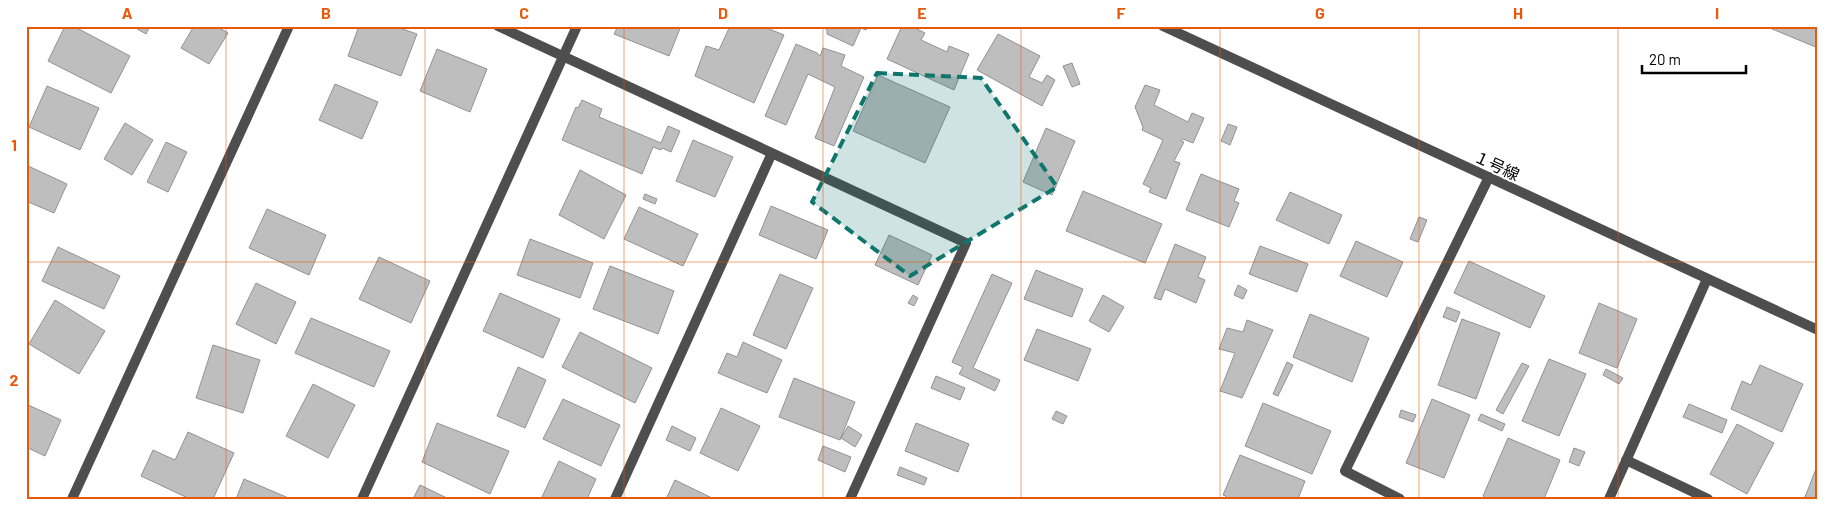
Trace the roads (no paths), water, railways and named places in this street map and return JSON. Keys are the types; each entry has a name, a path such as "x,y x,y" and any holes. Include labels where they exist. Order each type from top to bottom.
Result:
{"street":[{"path":"72,499 289,26"},
{"path":"498,26 966,244 850,499"},
{"path":"362,499 577,26"},
{"name":"１号線","path":"1163,26 1818,330"},
{"path":"615,499 772,153"},
{"path":"1400,499 1344,471 1489,177"},
{"path":"1609,499 1707,279"},
{"path":"1626,460 1708,499"}]}
